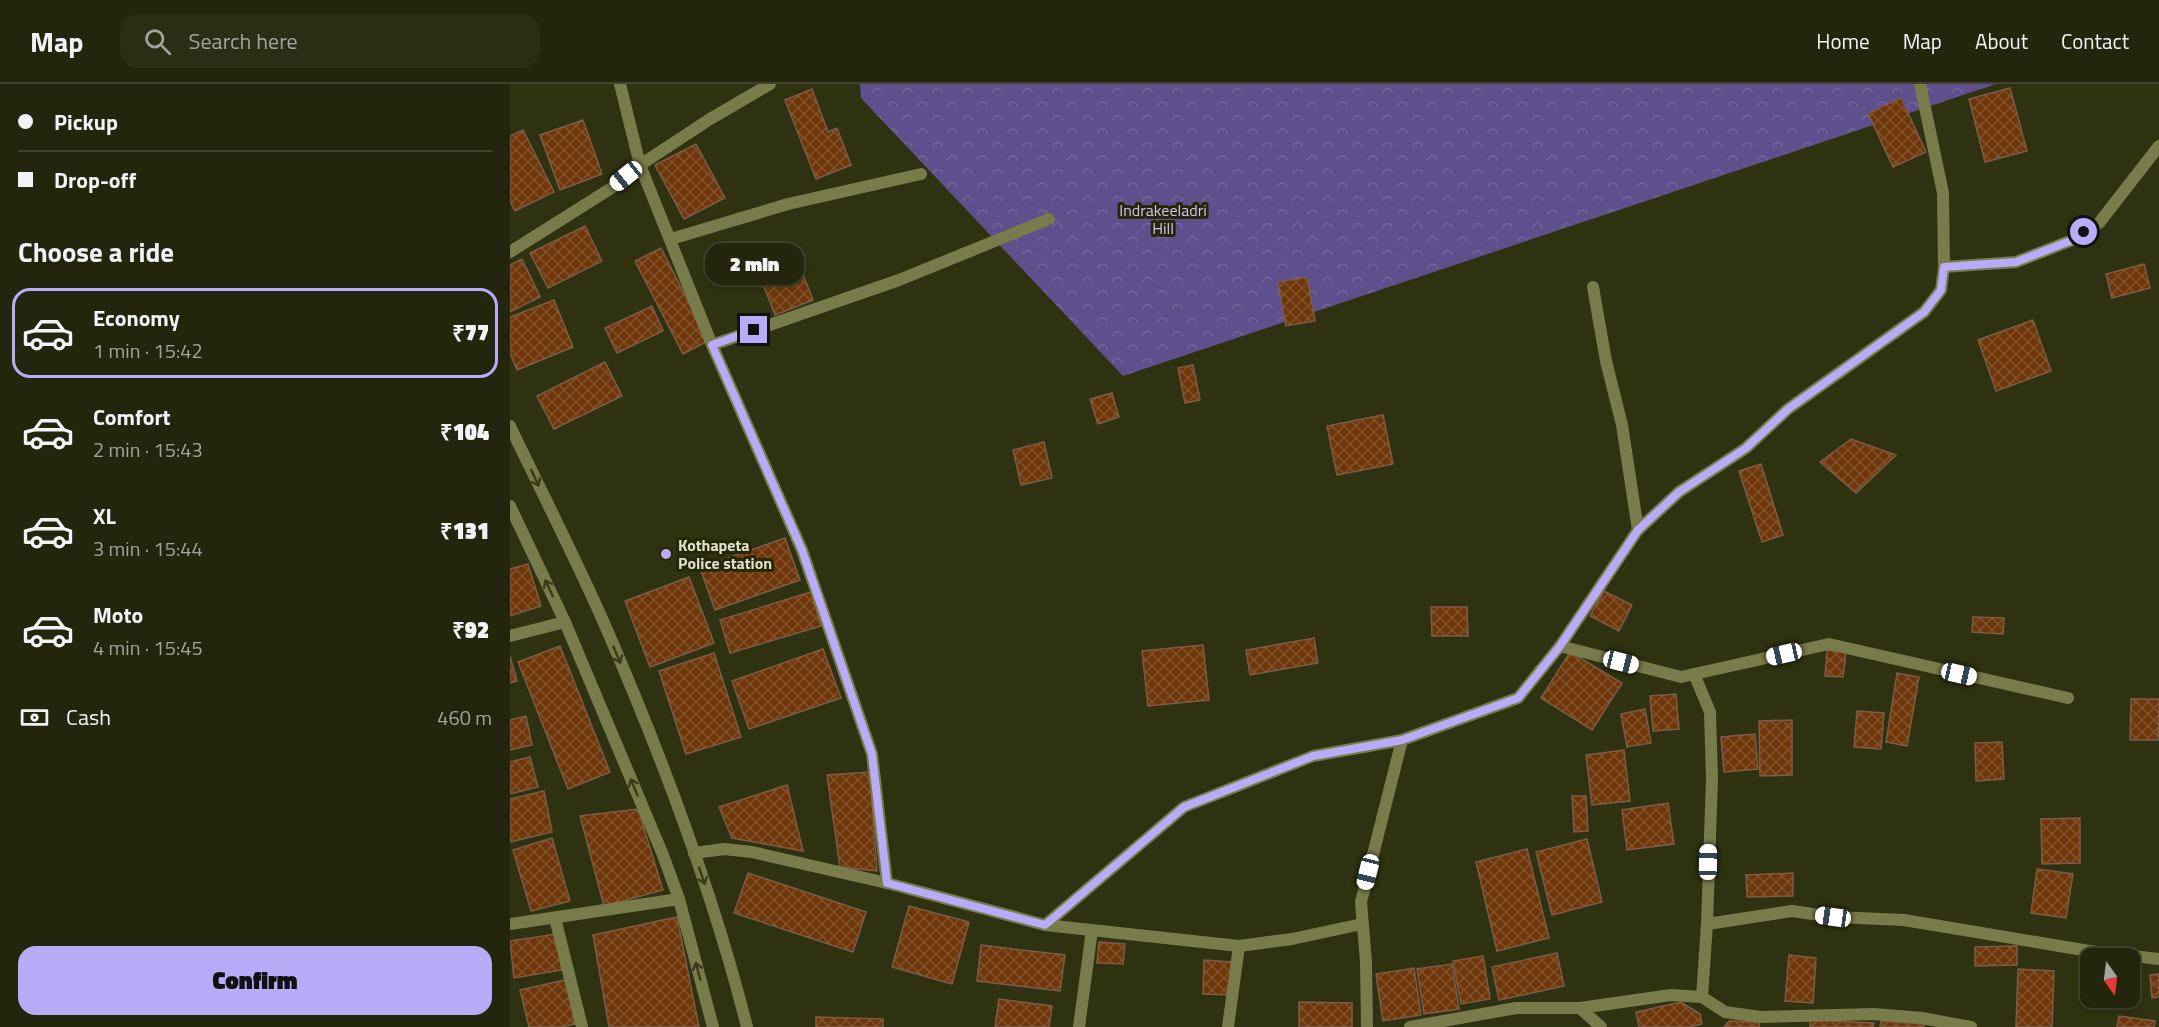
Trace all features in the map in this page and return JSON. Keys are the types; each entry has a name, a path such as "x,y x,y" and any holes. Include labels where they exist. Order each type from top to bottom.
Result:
{"street":[{"path":"620,84 640,165 712,345 802,550 872,754 887,883"},
{"path":"510,252 613,187 640,165 710,119 770,84"},
{"path":"1045,925 1184,807 1313,756 1402,740 1518,698 1560,646 1638,530 1679,492 1746,448 1788,409 1924,312 1941,290 1944,267 1943,193 1920,84"},
{"path":"1944,267 2016,262 2070,241 2099,223 2159,146"},
{"path":"671,239 788,204 921,174"},
{"path":"712,345 899,280 1048,219"},
{"path":"1593,287 1606,361 1622,425 1638,530"},
{"path":"510,426 607,631 636,699 729,954 747,1027"},
{"path":"510,506 565,622 663,855 679,899 713,1027"},
{"path":"510,636 565,622"},
{"path":"1560,646 1681,677 1829,644 2068,698"},
{"path":"1694,674 1710,712 1712,779 1702,997"},
{"path":"1367,1027 1366,962 1361,902 1402,740"},
{"path":"694,853 724,849 752,852 887,883 1045,925 1239,946 1292,939 1362,924"},
{"path":"510,924 679,899"},
{"path":"1707,924 1792,911 1833,917 1904,920 2089,951 2159,959"},
{"path":"555,918 582,1027"},
{"path":"1079,1027 1092,930"},
{"path":"1228,1027 1239,946"},
{"path":"1410,1027 1516,1008 1580,1008 1671,994 1702,997 1725,1012 1761,1022 1874,1014 1971,1027"},
{"path":"1580,1008 1601,1027"}],"green space":[{"name":"Indrakeeladri Hill","path":"860,84 1996,84 1123,376 861,98"}],"building":[{"path":"2010,88 2027,151 1985,162 1969,99"},
{"path":"812,89 828,132 837,128 851,165 816,179 785,100"},
{"path":"1901,98 1926,152 1893,167 1868,113"},
{"path":"583,120 602,174 560,190 540,135"},
{"path":"523,130 554,192 515,211 510,201 510,136"},
{"path":"696,144 725,198 684,219 655,165"},
{"path":"585,226 602,261 548,288 530,253"},
{"path":"661,248 708,341 683,354 635,261"},
{"path":"794,251 813,300 775,315 756,266"},
{"path":"522,259 540,297 510,312 510,265"},
{"path":"2144,264 2150,288 2112,298 2106,274"},
{"path":"1307,277 1315,321 1286,326 1278,282"},
{"path":"554,300 573,347 517,370 510,353 510,317"},
{"path":"652,306 663,331 617,353 605,328"},
{"path":"2033,320 2051,371 1996,391 1978,340"},
{"path":"605,362 622,396 554,429 537,396"},
{"path":"1193,365 1200,400 1185,403 1178,368"},
{"path":"1112,393 1119,417 1098,424 1090,399"},
{"path":"1383,415 1393,464 1337,475 1327,426"},
{"path":"1851,439 1896,455 1856,493 1820,462"},
{"path":"1044,442 1052,478 1021,485 1013,450"},
{"path":"1761,464 1783,535 1762,542 1739,471"},
{"path":"785,538 800,580 715,610 700,568"},
{"path":"528,564 541,606 510,616 510,569"},
{"path":"689,577 714,643 650,667 625,601"},
{"path":"1604,591 1632,605 1619,631 1590,616"},
{"path":"811,592 821,626 730,653 720,620"},
{"path":"1431,607 1467,607 1468,636 1432,636"},
{"path":"1973,617 2004,618 2003,634 1972,632"},
{"path":"1314,638 1318,663 1250,675 1246,650"},
{"path":"1203,645 1209,700 1148,706 1142,651"},
{"path":"560,646 610,772 568,789 518,662"},
{"path":"823,649 841,698 749,729 732,681"},
{"path":"1827,650 1846,652 1843,677 1825,676"},
{"path":"1570,652 1622,683 1592,730 1541,698"},
{"path":"714,653 741,737 686,754 659,671"},
{"path":"510,656 517,681 510,683"},
{"path":"1897,673 1919,677 1907,746 1886,742"},
{"path":"1676,694 1679,729 1653,731 1650,696"},
{"path":"2131,699 2159,699 2158,740 2130,740"},
{"path":"1645,709 1651,743 1627,747 1621,714"},
{"path":"1857,711 1884,713 1881,749 1854,747"},
{"path":"526,716 532,745 510,750 510,720"},
{"path":"1792,720 1792,775 1760,776 1759,721"},
{"path":"1755,734 1758,769 1724,772 1721,737"},
{"path":"2002,742 2004,779 1976,781 1975,743"},
{"path":"1624,750 1630,801 1592,805 1586,755"},
{"path":"530,757 538,787 510,794 510,762"},
{"path":"870,772 877,871 840,867 827,775"},
{"path":"787,785 803,851 732,838 719,807"},
{"path":"544,791 552,832 510,842 510,799"},
{"path":"1572,796 1586,796 1588,831 1574,832"},
{"path":"1668,803 1674,844 1627,850 1622,810"},
{"path":"638,809 663,890 604,906 580,816"},
{"path":"2080,818 2080,863 2042,864 2041,819"},
{"path":"552,838 570,901 531,911 513,850"},
{"path":"1587,839 1602,902 1552,915 1536,852"},
{"path":"1527,849 1549,938 1497,951 1476,862"},
{"path":"2037,869 2073,874 2066,918 2031,913"},
{"path":"748,873 866,912 853,952 734,913"},
{"path":"1793,873 1793,896 1747,897 1746,875"},
{"path":"909,906 969,922 952,984 892,967"},
{"path":"677,917 699,1027 609,1027 593,935"},
{"path":"556,934 562,970 514,978 510,941"},
{"path":"1099,942 1125,944 1123,964 1097,963"},
{"path":"981,945 1065,955 1060,991 977,981"},
{"path":"2017,946 2017,965 1975,966 1975,947"},
{"path":"1557,953 1564,986 1499,1000 1492,967"},
{"path":"1789,955 1816,958 1813,1003 1785,1001"},
{"path":"1483,956 1490,999 1461,1004 1453,961"},
{"path":"1204,960 1231,962 1229,995 1203,994"},
{"path":"1452,964 1459,1009 1424,1014 1417,969"},
{"path":"1414,968 1421,1015 1383,1021 1376,974"},
{"path":"2018,969 2054,971 2052,1027 2016,1027"},
{"path":"2159,974 2159,997 2152,998 2150,975"},
{"path":"565,980 575,1024 561,1027 529,1027 520,990"},
{"path":"999,999 1052,1006 1049,1027 995,1027"},
{"path":"1299,1002 1352,1003 1352,1027 1299,1027"},
{"path":"1681,1002 1700,1014 1702,1024 1689,1027 1639,1027 1636,1012"},
{"path":"2119,1016 2155,1021 2154,1027 2117,1027"},
{"path":"816,1017 883,1019 883,1027 816,1027"},
{"path":"1810,1020 1874,1023 1873,1027 1810,1027"},
{"path":"1729,1021 1759,1022 1759,1027 1724,1027"},
{"path":"1881,1021 1924,1024 1924,1027 1880,1027"}],"place":[{"name":"Kothapeta Police station","path":"666,554"}],"route":[{"path":"754,330 712,345 802,550 872,754 887,883 1045,925 1142,840 1184,807 1313,756 1402,740 1518,698 1560,646 1638,530 1679,492 1746,448 1788,409 1924,312 1941,290 1944,267 2016,262 2070,241 2084,232"}]}
